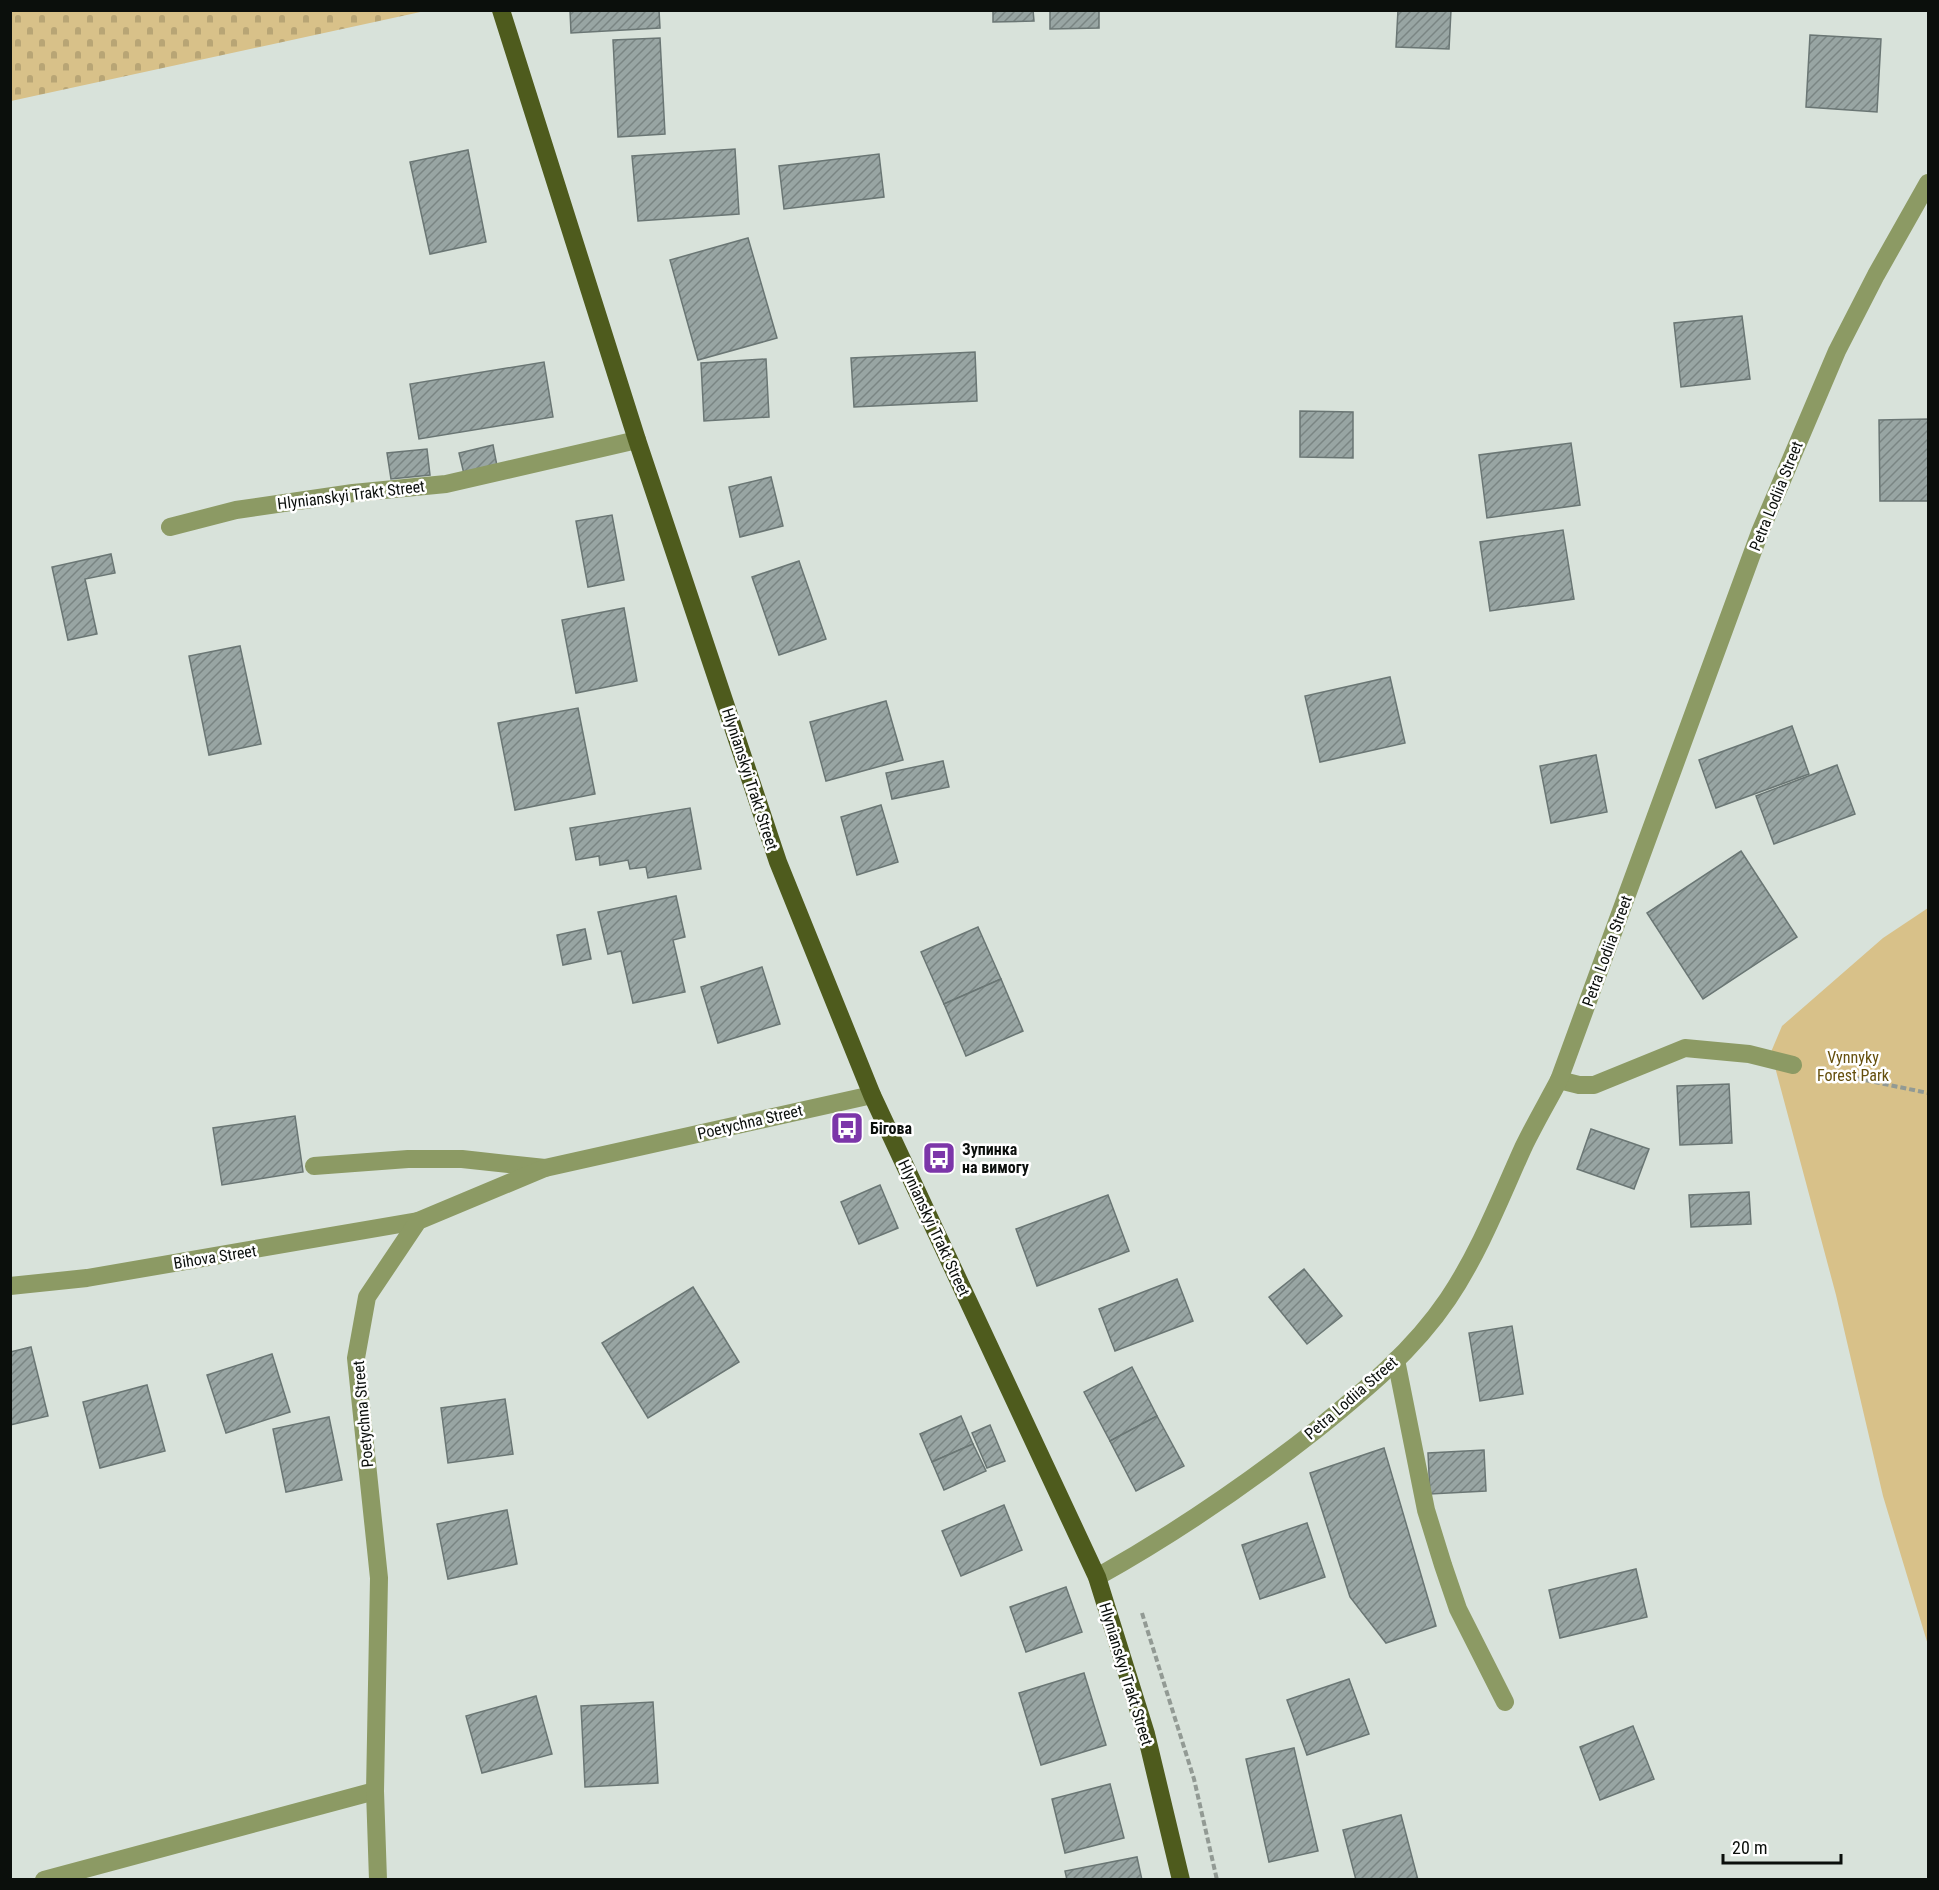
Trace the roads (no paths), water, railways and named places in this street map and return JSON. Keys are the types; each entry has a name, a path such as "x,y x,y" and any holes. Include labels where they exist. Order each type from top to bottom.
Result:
{"main road":[{"name":"Hlynianskyi Trakt Street","path":"501,10 637,440 778,862 872,1095 1097,1577 1146,1734 1181,1880"}],"street":[{"name":"Petra Lodiia Street","path":"1097,1577 1173,1533 1265,1470 1363,1392 1396,1360 1449,1298 1494,1215 1524,1147 1559,1080 1760,532 1837,351 1876,275 1929,183"},
{"name":"Hlynianskyi Trakt Street","path":"170,527 236,510 353,493 446,484 637,440"},
{"path":"1559,1080 1594,1085 1685,1048 1751,1055 1793,1065"},
{"name":"Poetychna Street","path":"378,1880 375,1791 379,1578 356,1358 367,1297 418,1221 545,1168 872,1095"},
{"path":"314,1166 408,1159 451,1159 545,1168"},
{"name":"Bihova Street","path":"10,1286 87,1278 418,1221"},
{"path":"1396,1360 1426,1510 1443,1565 1458,1609 1504,1702"},
{"path":"44,1880 375,1791"}],"place":[{"name":"Бігова","path":"847,1128"},
{"name":"Зупинка на вимогу","path":"939,1158"}],"park label":[{"name":"Vynnyky Forest Park","path":"1853,1066"}]}
